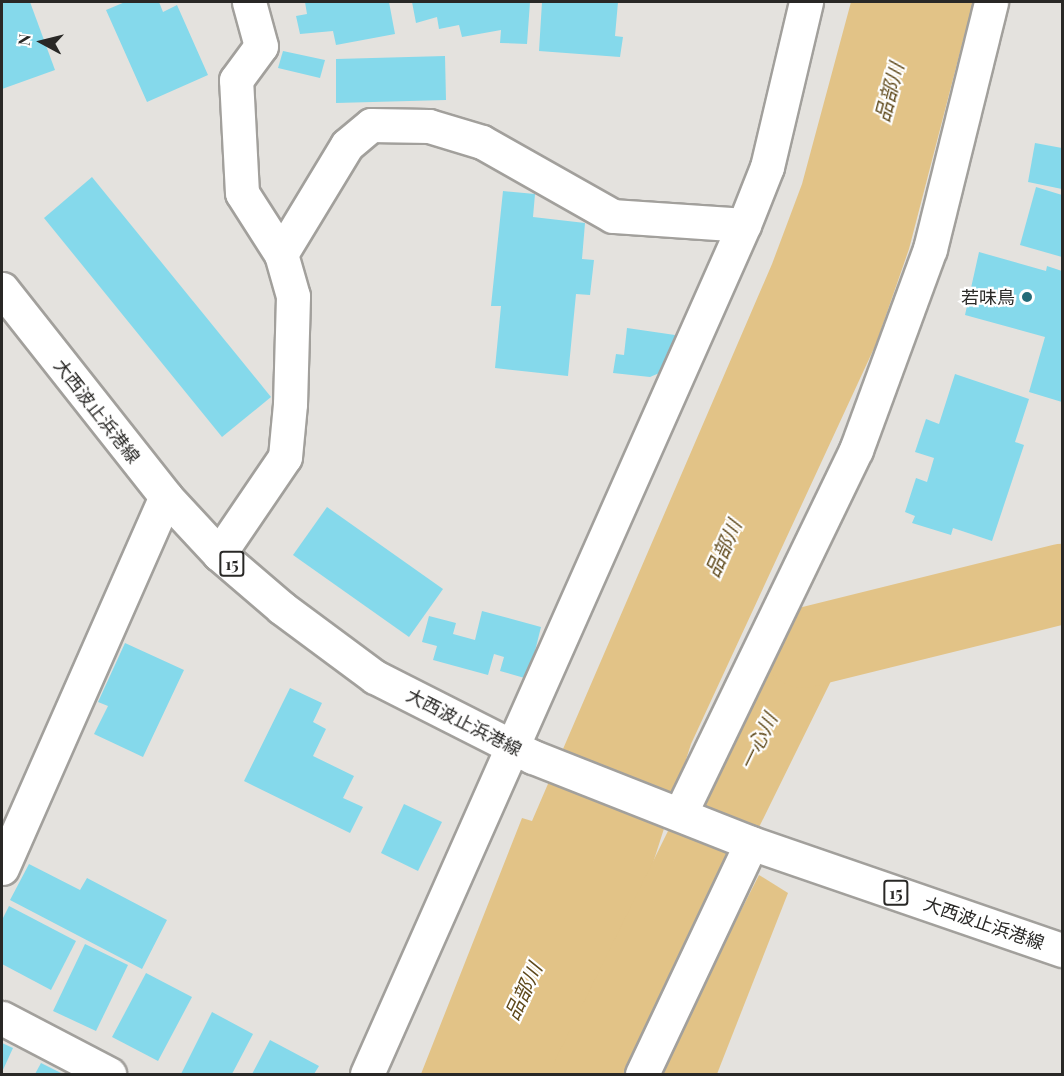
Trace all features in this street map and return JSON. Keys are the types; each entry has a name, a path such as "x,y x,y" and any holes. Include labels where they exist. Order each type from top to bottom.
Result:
{"street":[{"path":"219,554 285,457 292,296 282,254 242,193 236,80 261,46 249,2"},
{"path":"367,1074 521,752 744,225 767,167 806,2"},
{"path":"679,814 856,450 930,249 991,2"},
{"path":"282,254 347,145 371,125 429,126 482,142 613,216 744,225"},
{"name":"大西波止浜港線","path":"2,289 166,497 219,554 375,677 521,752 741,838 1062,950"},
{"path":"2,868 166,497"},
{"path":"642,1074 741,838"},
{"path":"2,1018 109,1074"}],"water":[{"name":"品部川","path":"851,2 973,2 909,249 876,344 691,744 653,863 565,1074 421,1074 522,818 532,821 772,264 802,184"},
{"path":"759,875 788,893 717,1074 658,1074"}],"building":[{"path":"2,2 30,2 55,70 2,89"},
{"path":"125,2 159,2 163,12 177,5 208,75 147,102 106,10"},
{"path":"305,2 389,2 395,34 336,45 333,31 300,34 296,16 307,14"},
{"path":"412,2 530,2 527,44 500,43 501,30 462,37 459,25 439,29 437,17 416,23"},
{"path":"542,2 618,2 615,36 623,37 620,57 539,51"},
{"path":"283,51 325,60 320,78 278,68"},
{"path":"445,56 446,100 336,103 336,59"},
{"path":"1035,143 1062,148 1062,189 1028,182"},
{"path":"92,177 271,397 222,437 44,218"},
{"path":"1036,187 1062,195 1062,257 1020,245"},
{"path":"503,191 535,194 533,217 585,223 582,259 594,260 590,295 576,294 568,376 495,368 501,306 491,306"},
{"path":"979,252 1046,271 1047,266 1062,271 1062,402 1029,392 1045,337 965,315"},
{"path":"627,328 675,335 671,368 650,377 613,373 616,354 624,355"},
{"path":"955,374 1029,399 1015,442 1024,445 992,541 953,528 951,535 912,523 915,516 905,512 916,478 927,482 934,458 915,452 926,419 939,424"},
{"path":"327,507 443,589 409,637 293,555"},
{"path":"482,611 541,627 528,679 500,671 504,657 494,654 488,675 433,660 437,646 422,642 429,616 456,623 453,634 475,640"},
{"path":"125,643 184,670 143,757 94,734 108,706 98,702"},
{"path":"290,688 322,703 313,722 326,729 313,756 354,776 343,798 363,807 350,833 244,781"},
{"path":"404,804 442,822 418,871 381,853"},
{"path":"29,864 80,890 87,878 167,920 142,969 10,900"},
{"path":"9,906 76,941 51,990 2,964 2,920"},
{"path":"85,944 128,965 96,1031 53,1011"},
{"path":"146,973 192,997 158,1061 112,1037"},
{"path":"212,1012 253,1034 232,1074 181,1074"},
{"path":"270,1040 319,1066 314,1074 252,1074"},
{"path":"2,1043 13,1048 2,1072"},
{"path":"41,1063 63,1074 35,1074"}],"waterway":[{"name":"一心川","path":"593,1074 803,648 1062,584"}],"place":[{"name":"若味鳥","path":"1027,297"}]}
